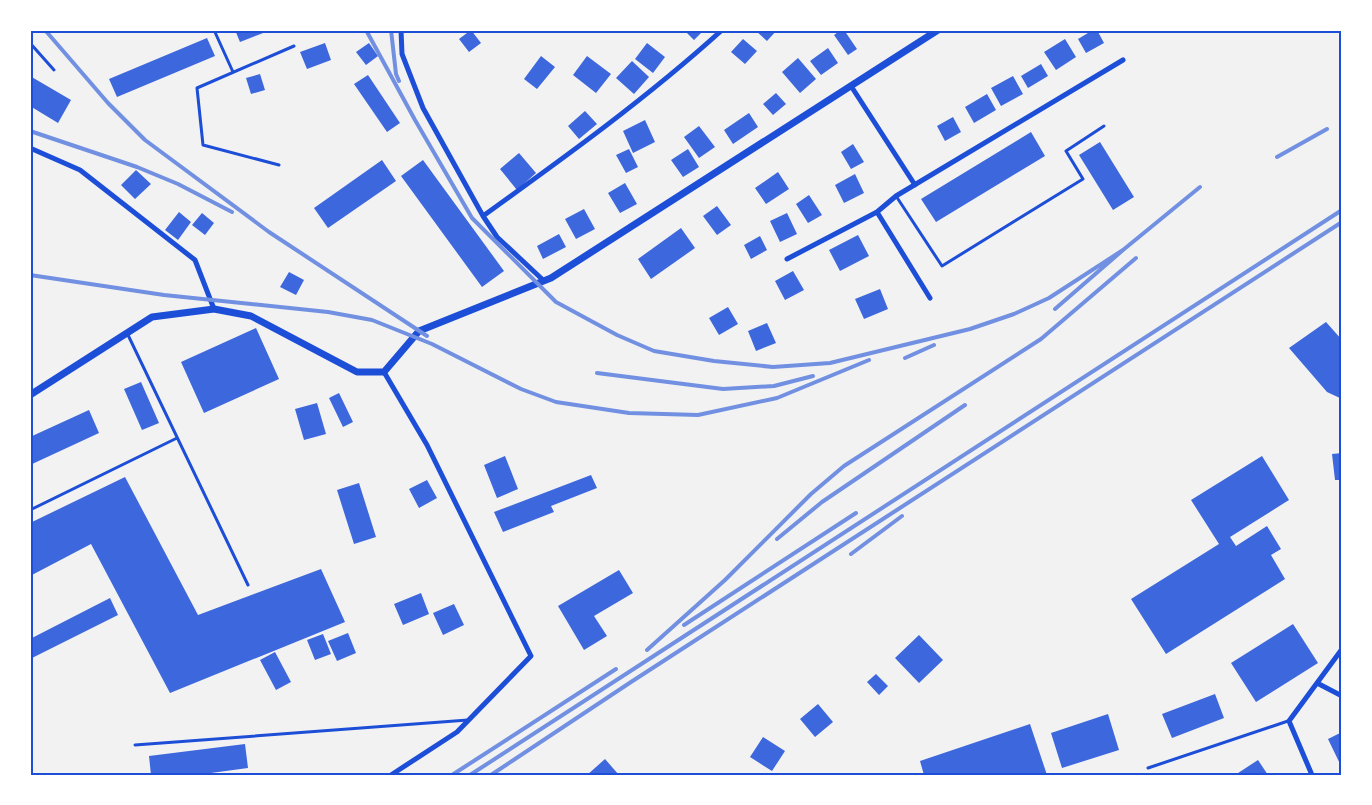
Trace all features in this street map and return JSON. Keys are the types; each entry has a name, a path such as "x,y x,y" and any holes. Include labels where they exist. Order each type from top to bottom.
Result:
{"street":[{"path":"401,30 402,54 423,108 483,216 497,237 543,280"},
{"path":"483,216 615,120 678,70 722,30"},
{"path":"30,395 152,317 214,309 251,316 357,372 384,372 419,331 551,278 938,30"},
{"path":"788,259 877,212 896,196 1123,60"},
{"path":"851,86 915,185"},
{"path":"30,148 80,170 195,260 214,309"},
{"path":"877,212 930,298"},
{"path":"384,372 427,445 531,656 457,732 391,775"},
{"path":"1312,775 1289,721 1342,649"},
{"path":"1317,683 1342,696"}],"lane":[{"path":"214,30 233,72"},
{"path":"30,43 54,70"},
{"path":"279,165 203,145 197,88 294,46"},
{"path":"896,196 942,267 1083,179 1066,151 1104,126"},
{"path":"127,333 248,585"},
{"path":"30,510 177,438"},
{"path":"135,745 469,720"},
{"path":"1148,768 1289,721"}],"building":[{"path":"235,30 271,30 240,42"},
{"path":"471,30 481,43 469,52 459,39"},
{"path":"684,30 704,30 694,40"},
{"path":"755,30 777,30 767,41"},
{"path":"844,30 857,49 848,55 834,35"},
{"path":"1097,30 1104,43 1086,53 1078,39"},
{"path":"207,38 215,56 117,97 109,79"},
{"path":"743,39 757,51 745,64 731,52"},
{"path":"1065,39 1076,57 1056,70 1044,52"},
{"path":"325,43 331,60 307,69 300,52"},
{"path":"369,43 378,56 366,65 356,52"},
{"path":"647,43 665,57 653,73 635,59"},
{"path":"828,48 838,63 821,75 810,61"},
{"path":"541,56 555,67 537,89 524,79"},
{"path":"587,56 611,74 596,93 573,75"},
{"path":"798,58 816,79 800,93 782,72"},
{"path":"632,61 649,77 634,94 616,78"},
{"path":"1041,64 1048,76 1028,88 1021,76"},
{"path":"260,74 265,90 251,94 246,78"},
{"path":"368,75 400,123 387,132 354,84"},
{"path":"30,76 71,100 58,123 30,106"},
{"path":"1013,76 1023,94 1001,106 991,88"},
{"path":"776,93 786,104 773,115 763,104"},
{"path":"987,94 996,110 974,123 965,107"},
{"path":"585,111 597,124 579,139 568,126"},
{"path":"749,113 758,127 733,144 724,130"},
{"path":"953,117 961,132 945,141 937,126"},
{"path":"645,120 655,142 633,153 623,131"},
{"path":"699,126 715,147 699,158 684,137"},
{"path":"1031,132 1045,156 936,222 921,199"},
{"path":"1100,142 1134,197 1113,210 1079,155"},
{"path":"853,144 864,162 851,169 841,152"},
{"path":"629,149 638,167 626,173 616,155"},
{"path":"688,149 699,167 683,177 671,160"},
{"path":"519,153 536,173 517,190 500,169"},
{"path":"382,160 396,181 328,228 314,208"},
{"path":"423,160 504,271 482,287 401,176"},
{"path":"136,170 151,184 135,199 121,185"},
{"path":"778,172 789,189 766,204 755,188"},
{"path":"855,174 864,193 844,203 835,185"},
{"path":"625,183 637,204 620,213 608,193"},
{"path":"809,195 822,215 808,223 796,204"},
{"path":"717,206 731,225 717,235 703,216"},
{"path":"584,209 595,229 576,239 565,219"},
{"path":"179,212 191,222 178,240 165,230"},
{"path":"202,213 214,223 205,235 192,225"},
{"path":"787,213 797,234 780,242 770,221"},
{"path":"681,228 695,248 651,279 638,259"},
{"path":"559,234 566,247 543,259 537,246"},
{"path":"858,235 869,256 840,271 829,250"},
{"path":"760,236 767,250 751,259 744,245"},
{"path":"793,271 804,290 785,300 775,281"},
{"path":"289,272 304,280 296,295 280,287"},
{"path":"880,289 888,309 864,319 855,299"},
{"path":"728,307 738,324 719,335 709,318"},
{"path":"1326,322 1342,340 1342,399 1327,392 1289,348"},
{"path":"767,323 776,343 756,351 748,331"},
{"path":"256,328 279,379 204,413 181,362"},
{"path":"141,382 159,423 142,430 124,389"},
{"path":"339,393 353,422 343,427 329,398"},
{"path":"317,403 326,434 304,440 295,409"},
{"path":"89,410 99,433 30,465 30,437"},
{"path":"1342,453 1342,480 1335,480 1332,454"},
{"path":"505,456 518,489 497,498 484,465"},
{"path":"1262,456 1289,500 1230,537 1236,546 1267,526 1281,549 1271,555 1285,579 1166,654 1131,599 1219,544 1191,500"},
{"path":"591,475 597,488 551,506 554,512 503,532 494,512"},
{"path":"125,477 198,615 321,569 345,622 170,693 91,544 30,576 30,523"},
{"path":"427,480 437,498 419,508 409,489"},
{"path":"359,483 376,537 354,544 337,490"},
{"path":"619,570 633,593 594,616 607,636 584,650 558,606"},
{"path":"421,593 429,614 403,625 394,604"},
{"path":"110,598 118,615 30,659 30,639"},
{"path":"454,604 464,625 443,635 433,613"},
{"path":"1293,624 1318,663 1256,702 1231,663"},
{"path":"348,633 356,653 337,661 328,641"},
{"path":"323,634 331,654 315,660 307,640"},
{"path":"919,635 943,660 919,683 895,658"},
{"path":"275,652 291,682 276,690 260,660"},
{"path":"876,674 888,686 879,695 867,682"},
{"path":"1215,694 1224,718 1172,738 1162,714"},
{"path":"818,704 833,722 815,737 800,719"},
{"path":"1108,714 1119,750 1062,768 1051,733"},
{"path":"1030,724 1047,775 924,775 920,761"},
{"path":"1342,732 1342,768 1328,739"},
{"path":"763,737 785,751 772,771 750,757"},
{"path":"245,744 248,768 196,775 151,775 149,756"},
{"path":"605,759 619,775 587,775"},
{"path":"1258,760 1268,775 1235,775"}],"railway":[{"path":"45,30 108,103 145,140 269,232 427,336"},
{"path":"366,30 472,218 556,302 617,335 654,351 714,361 773,367 830,363 970,329 1014,314 1049,298 1123,250 1055,309"},
{"path":"391,30 396,74 399,81"},
{"path":"1277,157 1327,129"},
{"path":"30,131 137,167 178,184 232,212"},
{"path":"1123,250 1200,187"},
{"path":"470,775 1342,210"},
{"path":"491,775 1342,222"},
{"path":"647,650 725,580 811,494 844,466 1041,339 1136,258"},
{"path":"30,275 164,295 328,312 372,320 432,344 521,389 556,402 629,413 698,415 777,398 869,360"},
{"path":"905,358 934,345"},
{"path":"597,373 723,389 774,386 813,376"},
{"path":"777,539 822,502 965,405"},
{"path":"684,625 856,513"},
{"path":"851,554 902,516"},
{"path":"452,775 616,669"}]}
